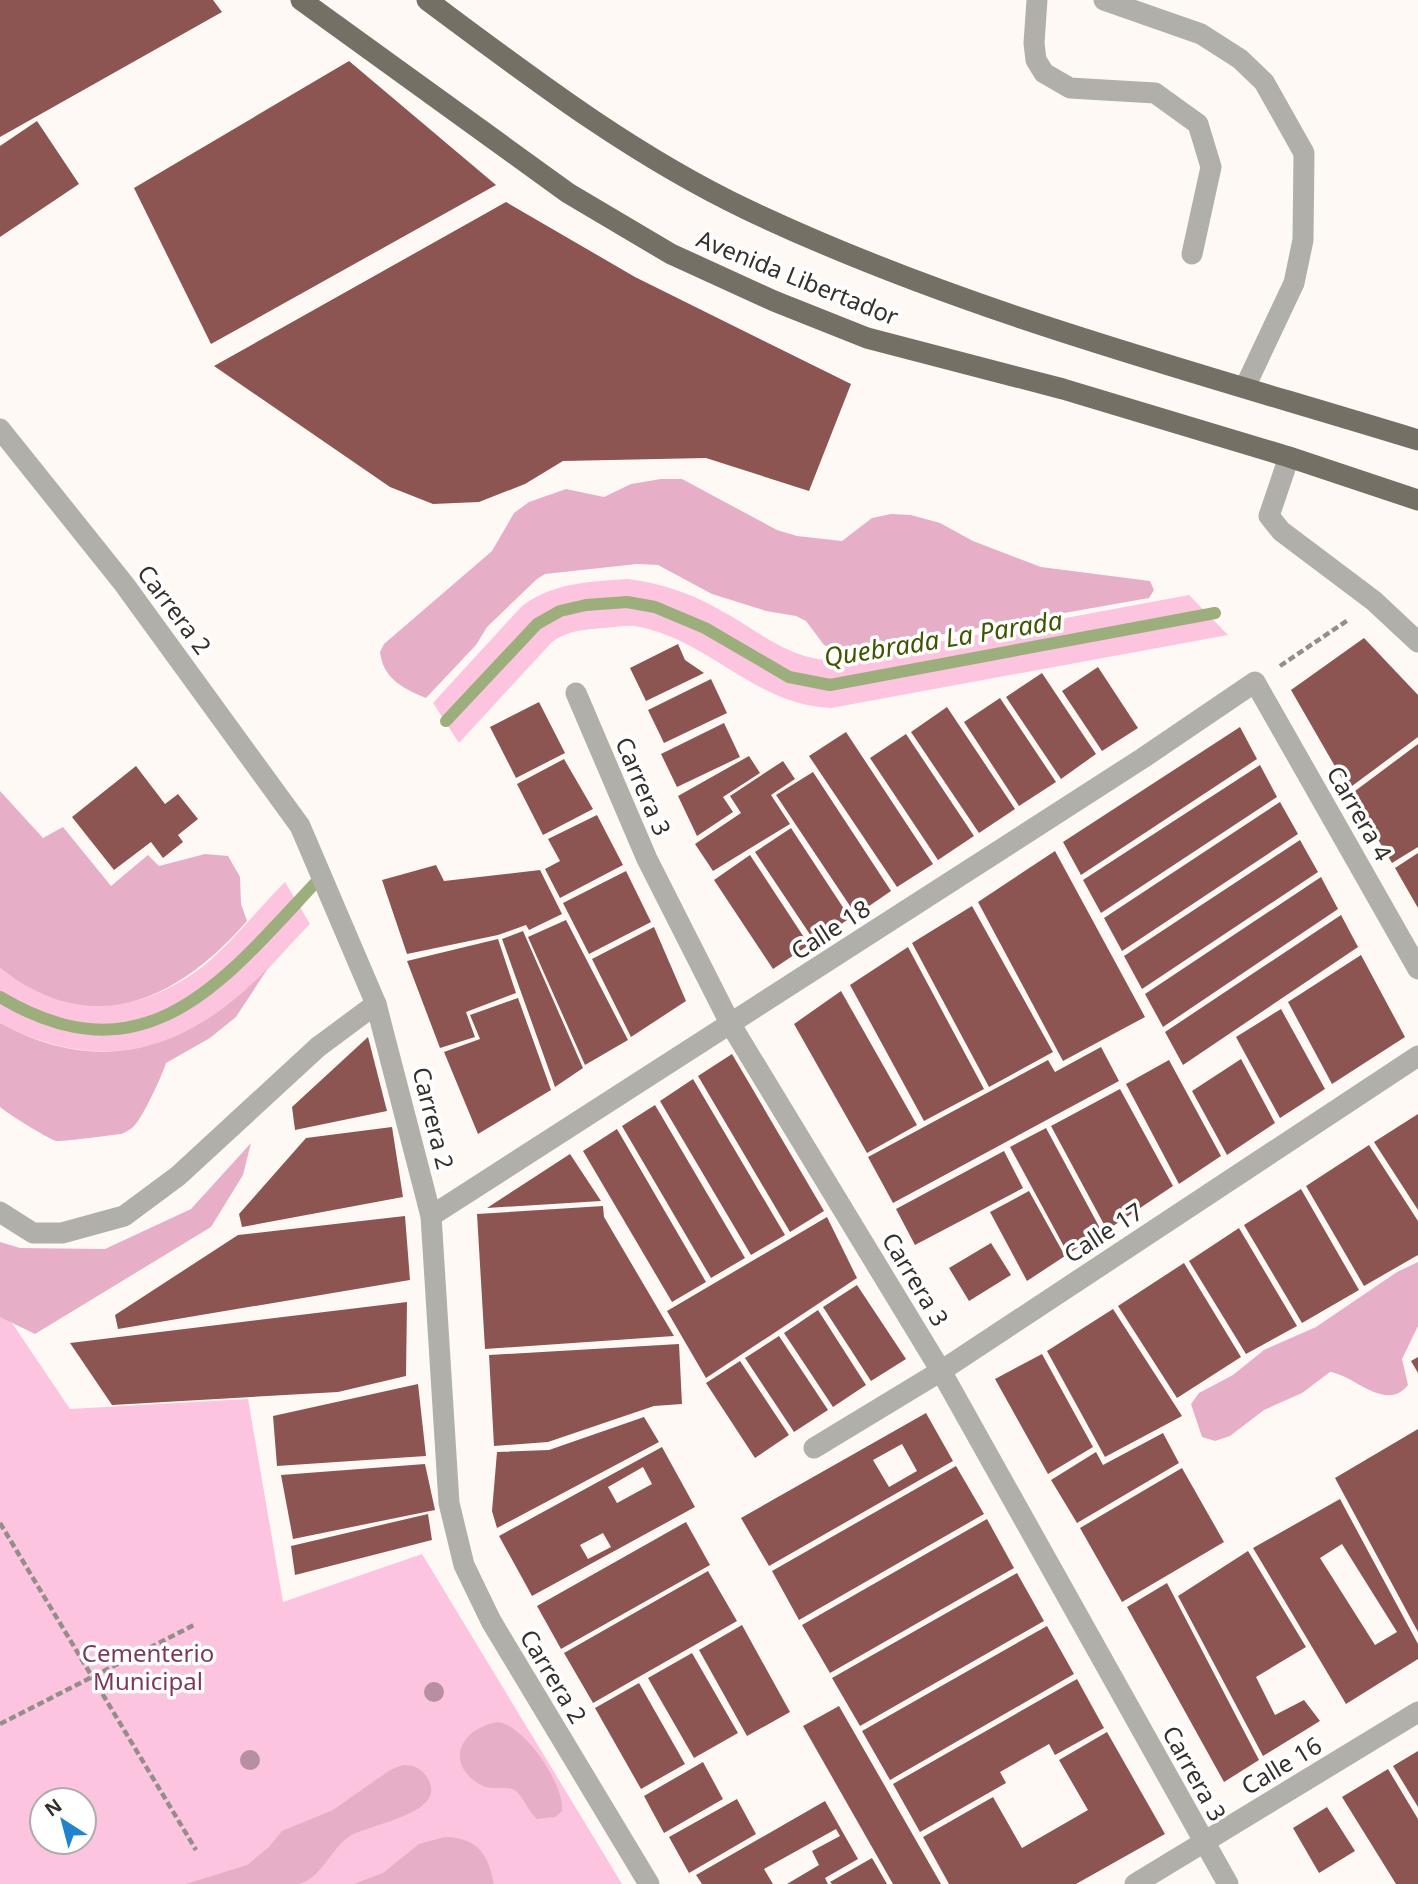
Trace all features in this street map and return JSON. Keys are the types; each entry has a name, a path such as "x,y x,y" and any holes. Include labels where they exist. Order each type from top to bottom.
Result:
{"main road":[{"name":"Avenida Libertador","path":"301,0 568,193 671,254 867,338 1063,389 1289,457 1418,500"},
{"name":"Avenida Libertador","path":"427,0 640,152 746,209 857,259 1078,336 1418,440"}],"street":[{"path":"1037,0 1034,43 1036,60 1045,74 1070,88 1155,93 1198,124 1211,167 1192,254"},
{"path":"1104,0 1201,34 1240,59 1264,82 1304,153 1303,240 1294,282 1245,387"},
{"name":"Carrera 2","path":"0,429 124,584 300,826 376,1004 431,1216 449,1503 464,1565 491,1621 649,1884"},
{"path":"1289,457 1269,516 1281,531 1374,601 1418,642"},
{"name":"Carrera 4","path":"1255,682 1418,970"},
{"name":"Calle 18","path":"431,1216 731,1025 1255,682"},
{"name":"Carrera 3","path":"576,693 647,859 731,1025 941,1371 1227,1884"},
{"path":"0,1212 33,1233 62,1233 124,1216 187,1169 318,1047 376,1004"},
{"name":"Calle 17","path":"814,1448 941,1371 1418,1056"},
{"name":"Calle 16","path":"1135,1884 1418,1712"}],"path":[{"path":"1255,682 1374,601"},
{"path":"0,1523 196,1850"},
{"path":"0,1724 194,1625"}],"green space":[{"path":"628,579 668,587 693,596 795,653 825,660 841,660 1189,595 1228,635 831,708 804,704 779,696 661,633 635,626 583,630 564,635 552,642 459,743 433,703 522,606 559,588"},
{"path":"285,882 310,924 254,983 226,1007 196,1027 166,1040 134,1049 102,1051 69,1048 35,1039 0,1023 0,968 25,985 51,997 78,1004 131,1002 157,994 182,981 207,963"},
{"name":"Cementerio Municipal","path":"0,1317 10,1320 70,1409 248,1399 283,1602 422,1554 622,1884 0,1884"}],"shaded area":[{"path":"682,479 777,530 797,536 842,541 872,518 891,514 911,515 940,523 973,541 1041,567 1150,581 1154,590 1149,598 843,652 824,645 806,621 796,616 766,611 712,594 658,565 637,564 545,574 537,579 487,627 476,645 426,698 403,687 385,669 380,652 384,644 492,551 514,513 529,502 566,489 604,497 631,484"},
{"path":"0,791 43,838 63,827 111,886 148,855 159,866 205,854 228,856 240,877 241,904 247,921 220,949 192,972 163,990 132,1001 101,1006 68,1003 34,990 0,968"},
{"path":"268,968 236,1017 210,1038 166,1063 142,1115 134,1126 124,1133 56,1141 0,1107 0,1023 38,1040 74,1049 109,1052 143,1047 176,1036 208,1019 239,996"},
{"path":"251,1143 243,1175 211,1227 35,1334 0,1317 0,1242 20,1248 105,1249 191,1209"},
{"path":"1418,1262 1418,1326 1402,1359 1408,1385 1399,1393 1380,1394 1330,1372 1302,1393 1264,1410 1230,1436 1215,1441 1202,1437 1191,1404 1199,1393 1233,1375 1264,1350 1316,1327 1397,1272"},
{"path":"497,1722 508,1725 519,1733 550,1772 561,1800 562,1811 555,1817 537,1819 513,1789 481,1785 462,1767 461,1748 466,1739 484,1726"},
{"path":"403,1765 424,1773 431,1789 428,1799 419,1808 405,1815 350,1836 307,1881 299,1884 186,1884 247,1865 269,1847 282,1831 333,1810 390,1770"},
{"path":"445,1837 466,1841 480,1850 489,1865 494,1884 354,1884 383,1873 419,1844"}],"building":[{"path":"0,0 213,0 222,12 0,137"},
{"path":"349,61 496,185 211,344 134,188"},
{"path":"37,121 79,184 0,237 0,146"},
{"path":"506,202 635,277 851,384 809,491 706,458 563,461 525,484 479,502 433,504 390,487 214,366"},
{"path":"1364,638 1418,695 1418,737 1348,789 1291,690"},
{"path":"678,644 685,660 704,673 646,701 630,668"},
{"path":"1098,667 1138,728 1102,751 1062,691"},
{"path":"1042,673 1096,754 1061,779 1006,697"},
{"path":"711,679 727,713 664,743 648,710"},
{"path":"1000,698 1056,782 1019,806 964,722"},
{"path":"539,702 565,753 516,778 490,727"},
{"path":"947,707 1015,809 979,833 911,732"},
{"path":"724,723 740,757 677,787 661,754"},
{"path":"1240,727 1257,759 1081,875 1063,842"},
{"path":"846,732 933,864 897,887 809,756"},
{"path":"906,734 974,836 938,860 870,758"},
{"path":"1418,744 1418,847 1392,863 1351,794"},
{"path":"749,756 760,773 723,797 733,812 697,836 678,796"},
{"path":"564,759 593,809 543,835 517,784"},
{"path":"783,761 795,779 771,795 790,824 713,871 695,844 741,813 730,796"},
{"path":"1260,765 1277,797 1101,913 1083,880"},
{"path":"136,766 165,804 178,794 198,819 178,835 183,842 163,858 151,842 114,870 72,817"},
{"path":"813,772 891,891 856,915 776,795"},
{"path":"1280,802 1298,834 1122,951 1104,918"},
{"path":"597,815 623,865 560,898 545,869 560,861 548,839"},
{"path":"791,828 850,918 815,942 755,852"},
{"path":"1300,840 1318,872 1142,989 1124,956"},
{"path":"1055,851 1145,1017 1063,1061 978,902"},
{"path":"1418,853 1418,908 1395,868"},
{"path":"750,855 809,945 773,969 714,880"},
{"path":"436,865 444,881 540,870 562,914 529,930 526,925 498,935 407,954 382,880"},
{"path":"626,871 651,922 589,954 563,903"},
{"path":"1321,877 1338,909 1163,1027 1145,994"},
{"path":"972,906 1053,1052 989,1087 912,943"},
{"path":"1341,915 1358,947 1183,1065 1165,1032"},
{"path":"566,920 628,1040 585,1065 528,937"},
{"path":"654,927 686,1001 631,1037 592,959"},
{"path":"523,931 583,1068 555,1087 502,939"},
{"path":"498,939 516,993 466,1012 475,1037 440,1048 407,961"},
{"path":"908,947 984,1089 924,1121 850,985"},
{"path":"1361,955 1405,1037 1332,1084 1288,1002"},
{"path":"841,991 917,1125 867,1153 794,1024"},
{"path":"518,998 551,1090 478,1134 444,1052 480,1039 470,1015"},
{"path":"1281,1009 1325,1089 1280,1118 1236,1037"},
{"path":"368,1037 387,1111 295,1130 292,1107"},
{"path":"1101,1047 1119,1081 893,1203 868,1157 1048,1060 1055,1072"},
{"path":"732,1054 824,1211 790,1232 698,1076"},
{"path":"1241,1059 1275,1123 1227,1155 1192,1091"},
{"path":"1169,1060 1221,1156 1179,1184 1126,1084"},
{"path":"693,1079 785,1235 751,1255 660,1101"},
{"path":"1120,1089 1173,1186 1107,1230 1051,1126"},
{"path":"655,1105 745,1258 711,1278 622,1126"},
{"path":"1418,1114 1418,1210 1374,1142"},
{"path":"392,1127 403,1197 242,1227 239,1214 306,1138"},
{"path":"1046,1128 1102,1232 1068,1254 1010,1147"},
{"path":"617,1129 706,1282 672,1302 583,1151"},
{"path":"1369,1145 1418,1221 1418,1255 1364,1286 1306,1186"},
{"path":"1004,1151 1023,1188 915,1245 896,1209"},
{"path":"570,1154 601,1201 487,1208"},
{"path":"1301,1189 1359,1290 1302,1323 1244,1225"},
{"path":"1029,1191 1065,1256 1027,1281 990,1212"},
{"path":"603,1206 604,1217 674,1336 485,1349 477,1214"},
{"path":"405,1216 410,1280 118,1329 115,1315 238,1235"},
{"path":"827,1217 857,1278 706,1378 667,1311"},
{"path":"1239,1228 1297,1326 1246,1354 1189,1261"},
{"path":"991,1243 1011,1275 969,1301 949,1268"},
{"path":"1184,1263 1241,1357 1177,1398 1118,1306"},
{"path":"857,1285 906,1359 871,1381 823,1307"},
{"path":"407,1302 406,1376 338,1392 112,1405 70,1343"},
{"path":"1113,1309 1182,1416 1105,1457 1047,1351"},
{"path":"818,1310 866,1385 833,1407 784,1333"},
{"path":"779,1336 828,1410 794,1432 745,1358"},
{"path":"679,1344 682,1404 654,1406 548,1442 494,1446 489,1355"},
{"path":"1042,1354 1093,1447 1048,1474 995,1379"},
{"path":"1418,1357 1418,1373 1411,1361"},
{"path":"740,1361 789,1435 755,1458 706,1383"},
{"path":"418,1384 426,1456 277,1466 273,1416"},
{"path":"926,1413 953,1461 769,1566 741,1518","holes":["902,1444 917,1471 889,1487 873,1460"]},
{"path":"644,1417 659,1442 497,1528 492,1511 497,1452 549,1450"},
{"path":"1418,1429 1418,1632 1335,1478"},
{"path":"1163,1433 1179,1463 1077,1523 1051,1480 1096,1452 1103,1465"},
{"path":"662,1447 695,1507 532,1596 499,1536","holes":["643,1467 652,1484 617,1503 608,1487","603,1533 611,1547 588,1559 580,1545"]},
{"path":"425,1464 435,1510 293,1539 281,1475"},
{"path":"956,1466 984,1514 799,1620 772,1571"},
{"path":"1182,1468 1224,1542 1122,1602 1080,1528"},
{"path":"1340,1499 1418,1644 1418,1659 1346,1704 1253,1548","holes":["1342,1544 1397,1632 1375,1645 1320,1558"]},
{"path":"428,1514 432,1540 295,1575 291,1546"},
{"path":"987,1519 1014,1568 830,1673 802,1625"},
{"path":"686,1522 710,1565 561,1649 537,1606"},
{"path":"1248,1551 1306,1647 1256,1677 1275,1715 1304,1700 1320,1721 1263,1756 1178,1596"},
{"path":"708,1571 737,1621 593,1703 564,1653"},
{"path":"1017,1573 1044,1621 860,1726 832,1678"},
{"path":"1167,1583 1259,1760 1224,1782 1127,1607"},
{"path":"742,1625 790,1712 747,1736 699,1650"},
{"path":"1047,1626 1074,1674 890,1780 862,1731"},
{"path":"692,1653 738,1733 694,1758 648,1678"},
{"path":"1077,1679 1104,1728 1055,1755 1049,1744 1000,1772 1006,1783 920,1832 893,1784"},
{"path":"639,1683 685,1764 641,1789 595,1708"},
{"path":"839,1706 941,1884 893,1884 803,1726"},
{"path":"1107,1732 1165,1834 1076,1884 949,1884 923,1837 993,1797 1022,1848 1088,1810 1059,1760"},
{"path":"1418,1751 1418,1807 1393,1766"},
{"path":"703,1762 723,1799 664,1833 644,1796"},
{"path":"1388,1769 1418,1819 1418,1884 1396,1884 1342,1797"},
{"path":"737,1799 756,1834 689,1873 669,1837"},
{"path":"825,1801 858,1859 825,1878 828,1884 787,1884 819,1865 812,1851 840,1836 836,1829 764,1869 773,1884 702,1884 696,1875"},
{"path":"1327,1807 1355,1851 1319,1873 1293,1828"},
{"path":"872,1858 887,1884 830,1882"}],"waterway":[{"name":"Quebrada La Parada","path":"446,721 537,624 560,611 586,605 627,602 655,607 705,628 789,677 830,685 1215,613"},
{"name":"Quebrada La Parada","path":"0,997 52,1021 99,1030 141,1024 180,1008 216,983 251,952 319,879"}]}
